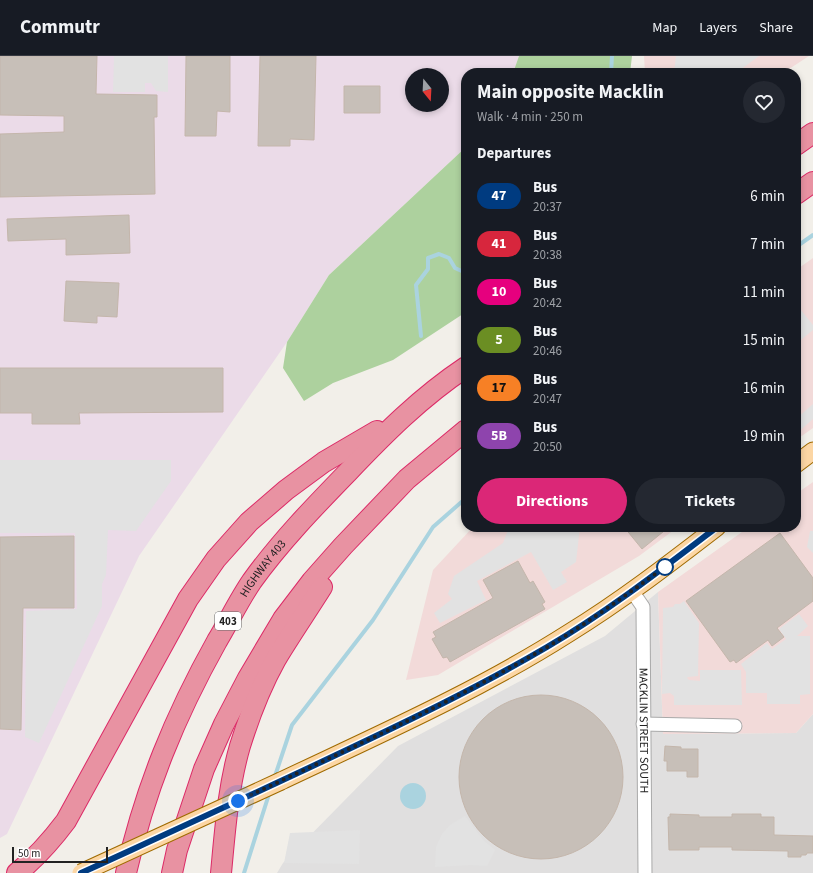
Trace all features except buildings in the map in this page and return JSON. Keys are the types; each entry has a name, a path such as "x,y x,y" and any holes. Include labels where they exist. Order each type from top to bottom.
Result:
{"highway":[{"path":"801,141 813,133"},
{"path":"801,190 813,182"},
{"name":"HIGHWAY 403","path":"126,873 141,816 156,769 174,726 198,675 232,614 252,582 278,548 318,503 404,414 461,371"},
{"path":"17,873 34,860 66,821 188,599 216,559 249,522 286,490 324,462 404,414"},
{"path":"172,873 177,850 204,770 224,724 248,678 283,619 312,581 343,546 407,479 461,434"},
{"path":"221,873 233,775 240,746 250,718 276,660 326,579 343,546"}],"main road":[{"path":"81,873 281,781 445,703 547,647 592,619 710,532"}],"street":[{"name":"MACKLIN STREET SOUTH","path":"632,591 643,607 645,873"},
{"path":"643,724 735,726"}],"shaded area":[{"path":"0,56 519,56 515,68 461,68 461,152 329,275 287,342 139,556 7,834 0,838"},
{"path":"114,56 168,56 168,92 156,91 151,83 145,83 145,92 113,92"},
{"path":"644,56 809,56 791,68 645,68"},
{"path":"676,56 759,56 743,68 675,68"},
{"path":"813,258 813,428 801,436 801,266"},
{"path":"801,310 813,325 813,330 801,340"},
{"path":"813,404 813,419 801,430 801,415"},
{"path":"0,460 171,460 171,481 136,531 108,530 106,575 102,584 102,606 39,743 25,737 26,611 77,609 75,533 0,533"},
{"path":"813,482 813,714 796,733 663,734 658,592 742,532 801,532 801,490"},
{"path":"810,531 813,531 813,553 807,547"},
{"path":"468,532 671,532 639,556 438,675 406,680 433,570"},
{"path":"507,532 579,532 576,562 561,572 567,582 553,590 531,552 477,581 486,600 440,623 434,613 452,599 448,594 454,576 503,543"},
{"path":"658,592 663,734 796,733 813,714 813,873 277,873 283,863 398,746 605,636"},
{"path":"684,601 699,623 698,676 687,678 689,680 700,681 700,670 741,670 742,705 674,705 674,696 670,693 662,694 663,608 673,607 675,604 680,604"},
{"path":"799,614 808,626 797,636 810,636 810,694 800,695 800,704 767,704 767,693 746,693 746,672 741,664 767,643 772,649 786,639 779,629"},
{"path":"599,738 611,738 613,796 601,796"},
{"path":"465,816 484,841 495,850 487,866 471,865 435,867 436,847 442,834 450,825"},
{"path":"360,830 359,864 284,863 290,833"}],"green space":[{"path":"519,56 632,56 631,68 515,68"},
{"path":"461,152 461,315 393,360 333,383 304,401 283,368 287,342 329,275"}],"water":[{"path":"413,783 422,787 426,796 422,805 413,809 404,805 400,796 404,787"}],"waterway":[{"path":"611,68 612,56"},
{"path":"801,243 813,235"},
{"path":"421,336 416,285 428,269 428,258 439,254 449,258 455,268 461,271"},
{"path":"274,779 292,725 373,620 433,527 461,502"},
{"path":"244,873 270,791"}],"bus line":[{"name":"47","path":"81,873 281,781 445,703 547,647 592,619 618,602 710,532"}],"route":[{"path":"238,801 445,703 547,647 618,602 665,567"}]}
